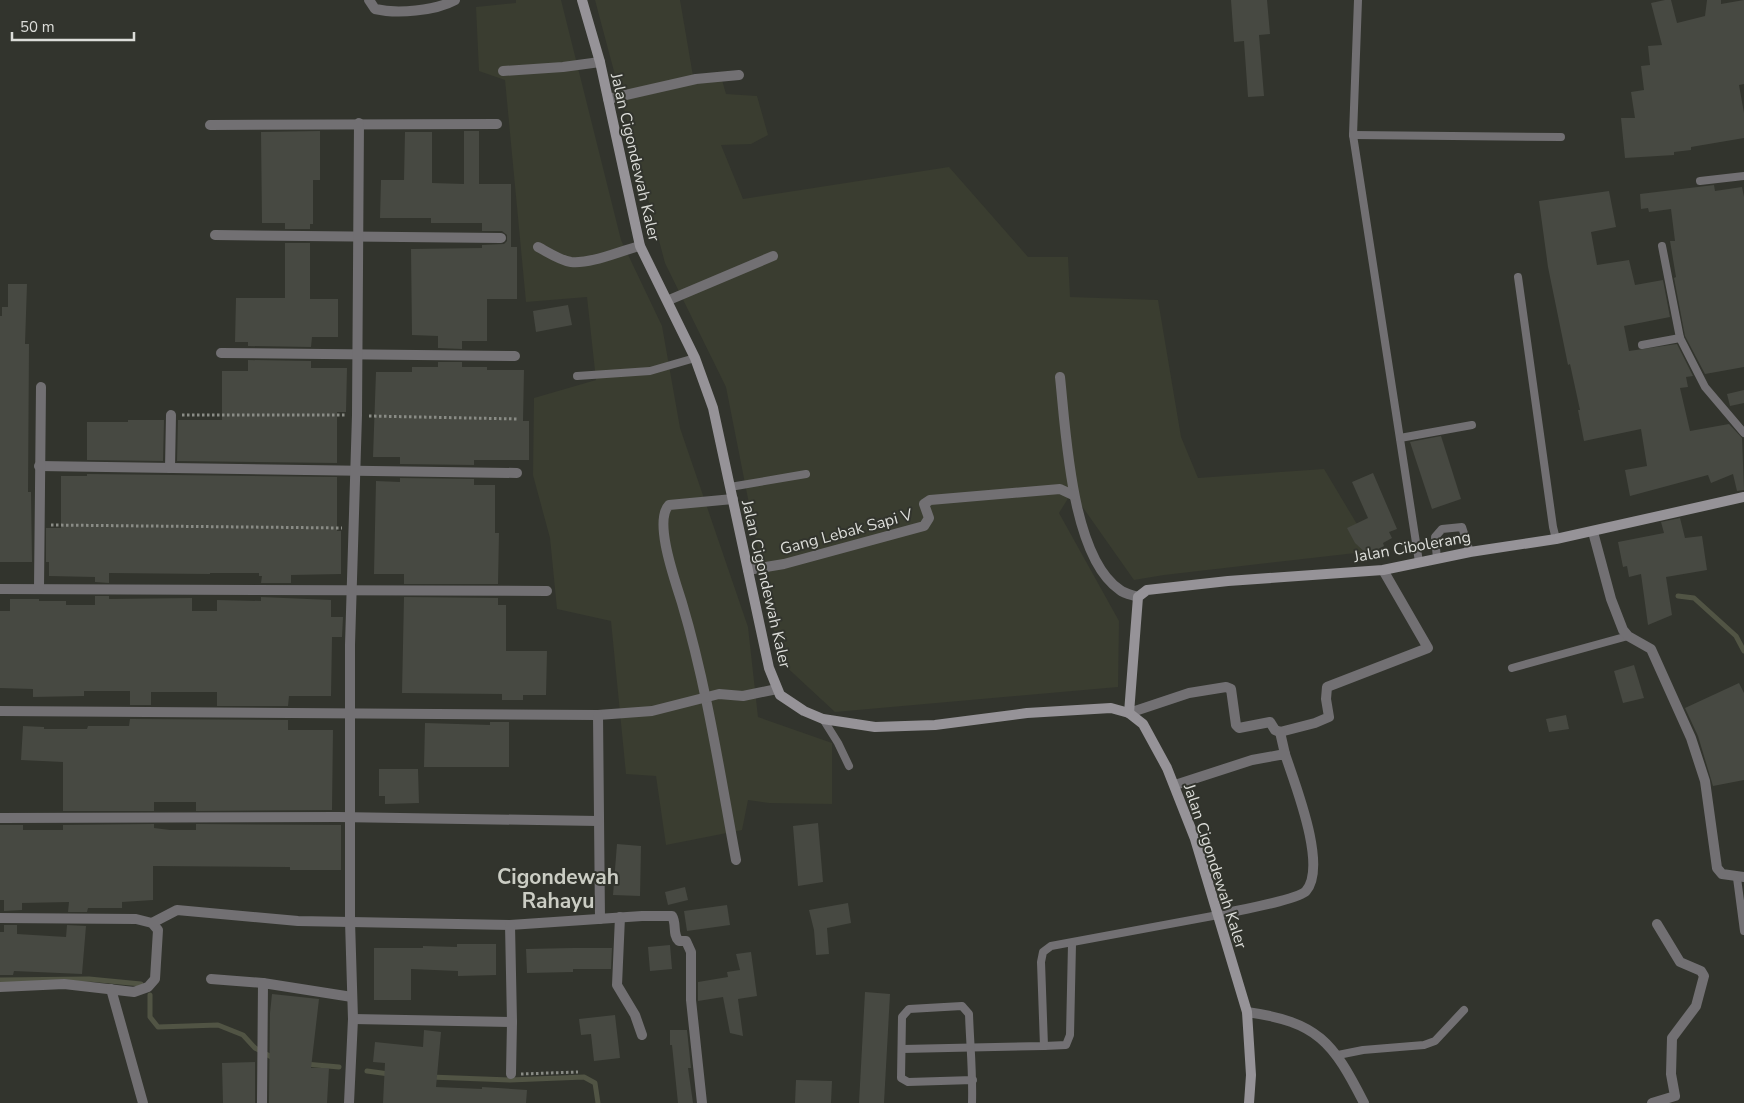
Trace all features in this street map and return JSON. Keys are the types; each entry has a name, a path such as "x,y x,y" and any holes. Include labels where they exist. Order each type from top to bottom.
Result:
{"main road":[{"name":"Jalan Cigondewah Kaler","path":"582,0 600,62 640,246 669,300 696,358 713,408 769,668 777,689 786,700 823,719 875,727 935,725 1027,713 1089,708 1111,708 1129,713 1143,724 1175,785 1195,840 1246,1012 1251,1075 1249,1103"},
{"name":"Jalan Cibolerang","path":"1138,597 1147,590 1177,586 1383,570 1470,552 1593,532 1744,497"},
{"path":"1129,713 1138,597"}],"street":[{"path":"369,0 375,9 383,10 431,8 444,6 455,0"},
{"path":"503,71 563,67 600,62"},
{"path":"608,99 696,79 739,75"},
{"path":"349,1103 353,1019 350,921 351,714 352,588 357,415 359,123"},
{"path":"210,125 497,124"},
{"path":"215,234 501,238"},
{"path":"538,247 561,259 572,262 585,261 640,246"},
{"path":"669,300 772,256"},
{"path":"221,353 516,356"},
{"path":"1060,377 1073,495 1090,549 1105,575 1120,591 1138,597"},
{"path":"39,589 41,387"},
{"path":"170,468 171,415"},
{"path":"39,466 517,473"},
{"name":"Gang Lebak Sapi V","path":"748,570 784,564 924,526 929,518 924,504 930,500 1060,489 1073,495"},
{"path":"733,499 668,505 662,515 670,565 686,617 705,698 736,860"},
{"path":"1593,532 1611,599 1623,630 1628,636 1650,649 1676,705 1705,781 1717,868 1722,874 1741,877"},
{"path":"1129,713 1190,693 1230,687 1239,728 1270,722 1275,730 1280,732 1315,723 1329,717 1326,699 1327,687 1428,648 1383,570"},
{"path":"0,589 352,588 547,590"},
{"path":"0,711 598,716 652,711 727,693 742,696 777,689"},
{"path":"598,716 600,919"},
{"path":"1218,914 1290,899 1306,892 1310,884 1313,851 1310,835 1280,732"},
{"path":"1175,785 1252,760 1285,754"},
{"path":"0,818 351,817 598,821"},
{"path":"152,923 176,910 298,921 510,925 672,916 676,923 677,939 688,943 691,952 691,1000 702,1103"},
{"path":"0,918 136,919 152,923 158,930 155,979 152,984 134,992 64,984 0,987"},
{"path":"620,918 617,985 635,1015 642,1035"},
{"path":"1652,1103 1675,1096 1671,1074 1672,1038 1696,1006 1704,976 1701,971 1680,962 1657,924"},
{"path":"510,925 511,1074"},
{"path":"211,979 263,983 352,997"},
{"path":"262,1103 263,983"},
{"path":"111,990 143,1103"},
{"path":"1246,1012 1267,1015 1305,1028 1328,1044 1338,1055 1364,1103"},
{"path":"353,1019 512,1022"}],"lane":[{"path":"1358,0 1353,135 1419,562"},
{"path":"1353,135 1561,137"},
{"path":"1700,181 1744,176"},
{"path":"1662,246 1680,338 1705,387 1744,433"},
{"path":"1518,277 1556,539"},
{"path":"1642,345 1680,338"},
{"path":"576,376 650,371 696,358"},
{"path":"1400,438 1472,425"},
{"path":"730,487 806,474"},
{"path":"1437,558 1436,537 1442,529 1462,527 1470,552"},
{"path":"1512,668 1628,636"},
{"path":"823,719 838,743 849,766"},
{"path":"1741,877 1744,931"},
{"path":"1044,1046 1041,962 1043,952 1051,946 1072,944 1218,914"},
{"path":"902,1049 1066,1045 1070,1035 1072,944"},
{"path":"972,1103 973,1080 969,1014 962,1006 909,1009 902,1017 901,1078 908,1082 973,1080"},
{"path":"1338,1055 1435,1041 1464,1010"}],"path":[{"path":"171,415 357,415 518,419"},
{"path":"41,525 354,529"},
{"path":"511,1074 578,1072"}],"shaded area":[{"path":"516,0 561,0 621,240 662,326 680,428 748,627 758,717 832,743 832,804 769,803 748,800 742,830 666,845 656,776 626,774 611,621 557,609 550,538 533,475 534,398 596,380 587,297 526,302 505,80 479,71 476,7 516,3"},
{"path":"595,0 680,0 693,76 722,80 726,94 757,96 768,135 751,144 721,145 743,199 949,167 1028,257 1068,257 1070,297 1158,300 1181,437 1198,478 1324,469 1373,551 1134,580 1072,492 1059,513 1119,621 1118,687 835,712 780,661 726,387 665,263"}],"building":[{"path":"1231,0 1267,0 1270,34 1259,35 1264,96 1248,97 1244,41 1234,42"},
{"path":"1671,0 1677,23 1705,16 1707,0 1721,0 1721,4 1744,0 1744,84 1739,85 1744,113 1744,138 1691,147 1691,150 1674,152 1674,155 1625,158 1621,118 1635,118 1631,92 1644,90 1641,66 1650,65 1648,46 1662,45 1651,3"},
{"path":"320,131 320,180 313,180 313,224 310,224 310,229 285,229 285,223 262,223 261,132"},
{"path":"464,131 479,131 479,184 511,184 511,247 517,247 517,299 487,299 487,341 462,341 462,349 438,348 438,336 412,335 411,249 482,248 482,245 504,244 507,241 507,235 502,231 482,231 482,223 431,223 431,218 380,218 381,180 404,180 405,132 432,132 432,183 464,184"},
{"path":"1714,185 1715,191 1742,187 1744,197 1744,367 1705,374 1685,336 1674,278 1676,277 1670,241 1675,241 1671,209 1649,212 1648,208 1641,209 1640,194"},
{"path":"1609,191 1616,227 1591,232 1597,265 1629,260 1635,285 1663,280 1670,317 1624,326 1629,351 1677,344 1693,376 1686,377 1688,387 1680,388 1690,431 1729,424 1742,438 1744,490 1737,491 1733,474 1711,483 1708,475 1630,496 1625,470 1647,466 1641,429 1584,441 1578,410 1580,410 1570,364 1568,365 1548,267 1539,201"},
{"path":"285,243 310,243 310,299 338,299 338,337 312,337 311,347 248,346 248,342 235,342 236,298 285,298"},
{"path":"8,284 27,284 25,344 29,344 28,492 31,492 32,562 0,562 0,316 2,316 2,307 8,307"},
{"path":"568,305 572,325 536,332 533,311"},
{"path":"248,360 311,361 311,368 347,368 346,412 337,412 337,463 177,461 178,420 222,420 222,371 248,371"},
{"path":"438,362 462,362 462,367 487,367 487,370 524,370 523,421 529,421 529,460 474,460 474,465 400,464 400,457 373,457 376,372 412,372 412,367 438,367"},
{"path":"1744,390 1744,403 1730,406 1727,394"},
{"path":"128,420 164,420 163,461 87,460 87,422 128,422"},
{"path":"1441,436 1461,499 1432,509 1410,442"},
{"path":"1373,473 1397,529 1389,532 1392,538 1383,543 1384,546 1368,555 1355,543 1347,528 1368,518 1352,482"},
{"path":"87,474 337,477 337,531 341,531 341,574 291,575 291,583 261,583 262,576 259,576 259,573 109,573 109,583 95,582 95,577 49,576 49,562 46,562 46,528 61,528 61,476 87,476"},
{"path":"400,478 474,479 474,485 495,485 495,533 499,533 498,584 404,584 404,574 374,574 376,481 400,482"},
{"path":"1680,518 1685,538 1702,536 1707,570 1666,577 1672,615 1648,625 1641,574 1629,577 1627,566 1623,567 1618,542 1664,533 1661,522"},
{"path":"95,596 109,596 109,599 192,598 192,611 217,611 217,600 261,601 261,597 331,600 331,617 343,617 342,637 332,637 331,696 289,696 288,706 217,706 217,692 151,692 151,705 130,705 130,691 84,691 84,696 33,697 33,689 0,688 0,611 10,611 10,599 66,601 66,605 95,605"},
{"path":"404,597 498,598 498,605 506,605 506,651 547,651 546,695 523,695 523,700 502,700 502,694 402,693"},
{"path":"1634,665 1644,698 1623,703 1614,671"},
{"path":"1739,683 1744,693 1744,780 1713,786 1698,736 1685,708"},
{"path":"1566,715 1569,729 1549,732 1546,719"},
{"path":"130,719 288,720 288,730 333,730 332,810 196,811 196,802 154,802 154,811 63,811 63,762 21,760 23,726 44,727 44,729 87,729 88,726 129,726"},
{"path":"490,722 509,722 509,767 424,767 425,723 490,725"},
{"path":"379,769 418,769 419,803 385,804 385,796 379,796"},
{"path":"818,823 823,882 798,886 793,826"},
{"path":"154,824 154,828 170,830 196,830 196,824 341,825 341,870 290,870 290,867 153,866 153,900 122,902 122,908 88,908 87,912 68,912 69,902 22,903 22,910 4,911 4,900 0,900 0,825 23,825 23,830 63,830 63,825"},
{"path":"617,844 641,846 640,896 613,895"},
{"path":"685,887 688,900 668,905 665,892"},
{"path":"848,903 851,923 827,928 829,954 816,955 814,930 809,910"},
{"path":"727,905 730,925 687,931 684,911"},
{"path":"4,925 17,925 17,934 66,937 67,925 86,926 82,974 14,971 13,975 0,975 0,932 4,932"},
{"path":"457,944 496,944 496,975 458,976 458,971 411,969 411,1000 374,1000 374,948 457,947"},
{"path":"670,945 672,969 650,971 648,947"},
{"path":"612,948 611,969 573,969 573,972 527,973 526,949"},
{"path":"751,952 757,996 738,999 743,1036 730,1033 723,997 698,1001 698,982 728,977 727,972 740,970 736,954"},
{"path":"865,992 890,994 884,1103 859,1103"},
{"path":"272,994 319,999 311,1068 329,1068 327,1103 269,1103"},
{"path":"615,1015 620,1058 594,1061 591,1034 581,1035 579,1019"},
{"path":"424,1030 441,1032 436,1087 482,1089 482,1087 527,1090 526,1103 383,1103 385,1063 373,1062 375,1042 423,1047"},
{"path":"670,1030 687,1030 691,1068 688,1068 693,1103 678,1103 672,1045 670,1045"},
{"path":"255,1062 255,1103 223,1103 222,1063"},
{"path":"796,1080 832,1081 831,1103 795,1103"}],"waterway":[{"path":"1678,596 1694,598 1736,636 1744,651"},
{"path":"0,980 89,979 141,984"},
{"path":"150,995 150,1017 158,1027 218,1025 243,1035 255,1048 275,1059"},
{"path":"305,1064 339,1067"},
{"path":"367,1071 389,1074"},
{"path":"430,1077 510,1080 584,1077 595,1083 598,1103"}],"district":[{"name":"Cigondewah Rahayu","path":"558,889"}]}
